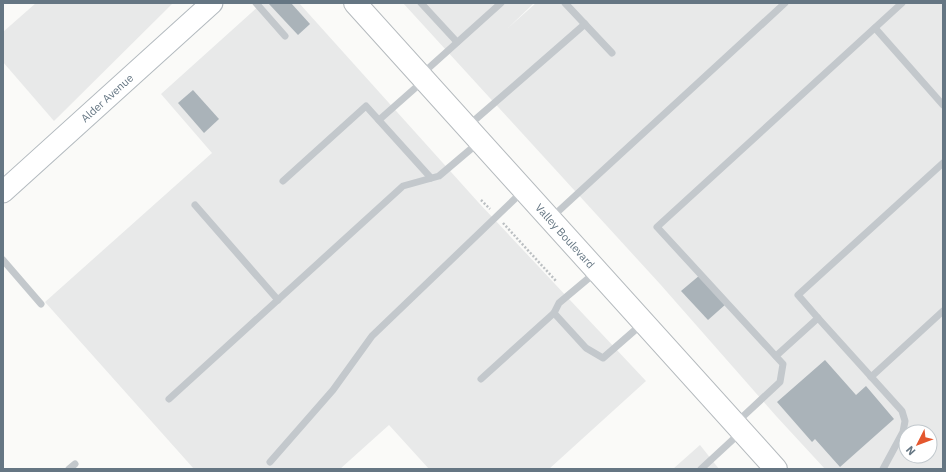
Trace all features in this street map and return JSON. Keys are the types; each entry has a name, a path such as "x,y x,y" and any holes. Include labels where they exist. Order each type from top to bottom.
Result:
{"main road":[{"name":"Valley Boulevard","path":"355,3 776,469"},
{"name":"Alder Avenue","path":"3,192 205,7"}],"lane":[{"path":"256,3 284,36"},
{"path":"421,3 456,42"},
{"path":"379,120 456,42 501,3"},
{"path":"565,3 612,53"},
{"path":"550,219 785,3"},
{"path":"701,469 780,382 784,364 657,227 902,3"},
{"path":"169,399 403,186 440,176 473,134 584,24"},
{"path":"875,28 943,105"},
{"path":"283,181 366,106 431,178"},
{"path":"883,469 903,432 905,421 902,411 798,295 943,163"},
{"path":"270,462 333,390 372,336 524,190"},
{"path":"195,205 278,300"},
{"path":"3,260 41,304"},
{"path":"481,379 554,313 559,303 597,271"},
{"path":"871,377 943,311"},
{"path":"554,313 586,348 603,358 643,322"},
{"path":"776,356 818,318"}],"path":[{"path":"481,200 557,282"}],"shaded area":[{"path":"36,3 173,3 54,121 3,62 3,32"},
{"path":"262,3 299,3 478,202 646,381 549,469 429,469 389,425 340,469 194,469 45,302 212,153 161,94"},
{"path":"403,3 534,3 507,29 536,3 943,3 943,469 825,469 777,417 660,284"},
{"path":"700,445 719,469 673,469"}],"building":[{"path":"291,3 310,24 298,35 269,4"},
{"path":"193,90 219,119 204,133 178,103"},
{"path":"700,275 726,304 708,320 681,291"},
{"path":"825,360 856,395 866,386 894,419 840,467 815,439 812,442 777,402"}]}
